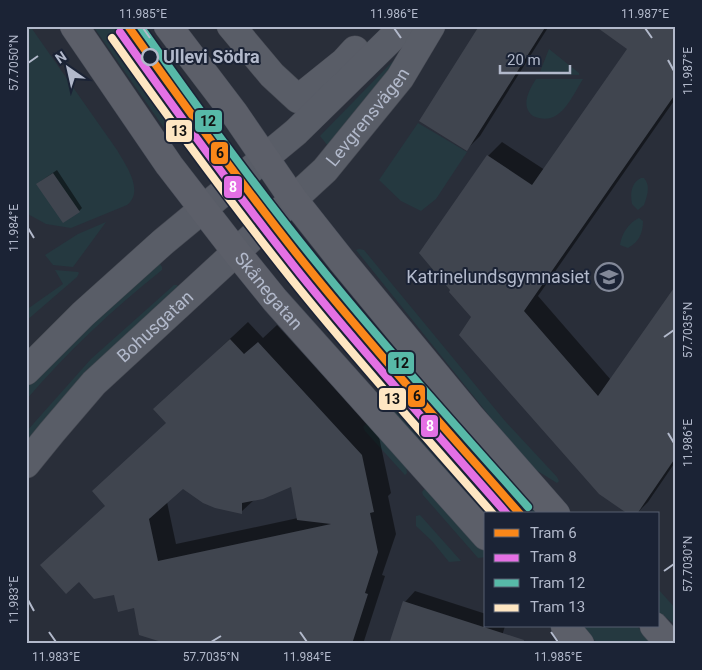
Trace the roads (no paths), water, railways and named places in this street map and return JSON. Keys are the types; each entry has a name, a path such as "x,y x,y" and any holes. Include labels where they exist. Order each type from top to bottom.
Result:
{"main road":[{"name":"Skånegatan","path":"74,26 165,158 274,300 484,534"},
{"path":"168,26 234,113 293,199 409,343 554,512"},
{"path":"566,628 580,644"},
{"path":"656,628 670,644"}],"street":[{"path":"231,26 272,75 298,99 344,62 378,26"},
{"name":"Levgrensvägen","path":"265,159 310,119 404,26"},
{"name":"Levgrensvägen","path":"293,199 324,170 400,78 431,26"},
{"path":"26,371 83,314 203,209 265,159"},
{"name":"Bohusgatan","path":"26,464 94,383 237,253 293,199"}],"tram line":[{"name":"6","path":"128,26 240,180 309,269 387,362 518,512"},
{"name":"12","path":"140,26 271,205 317,263 395,356 528,507"},
{"name":"8","path":"120,32 209,155 301,275 377,366 505,512"},
{"name":"13","path":"112,38 246,221 317,311 491,512"}],"place":[{"name":"Ullevi Södra","path":"150,57"},
{"name":"Katrinelundsgymnasiet","path":"609,277"}]}
